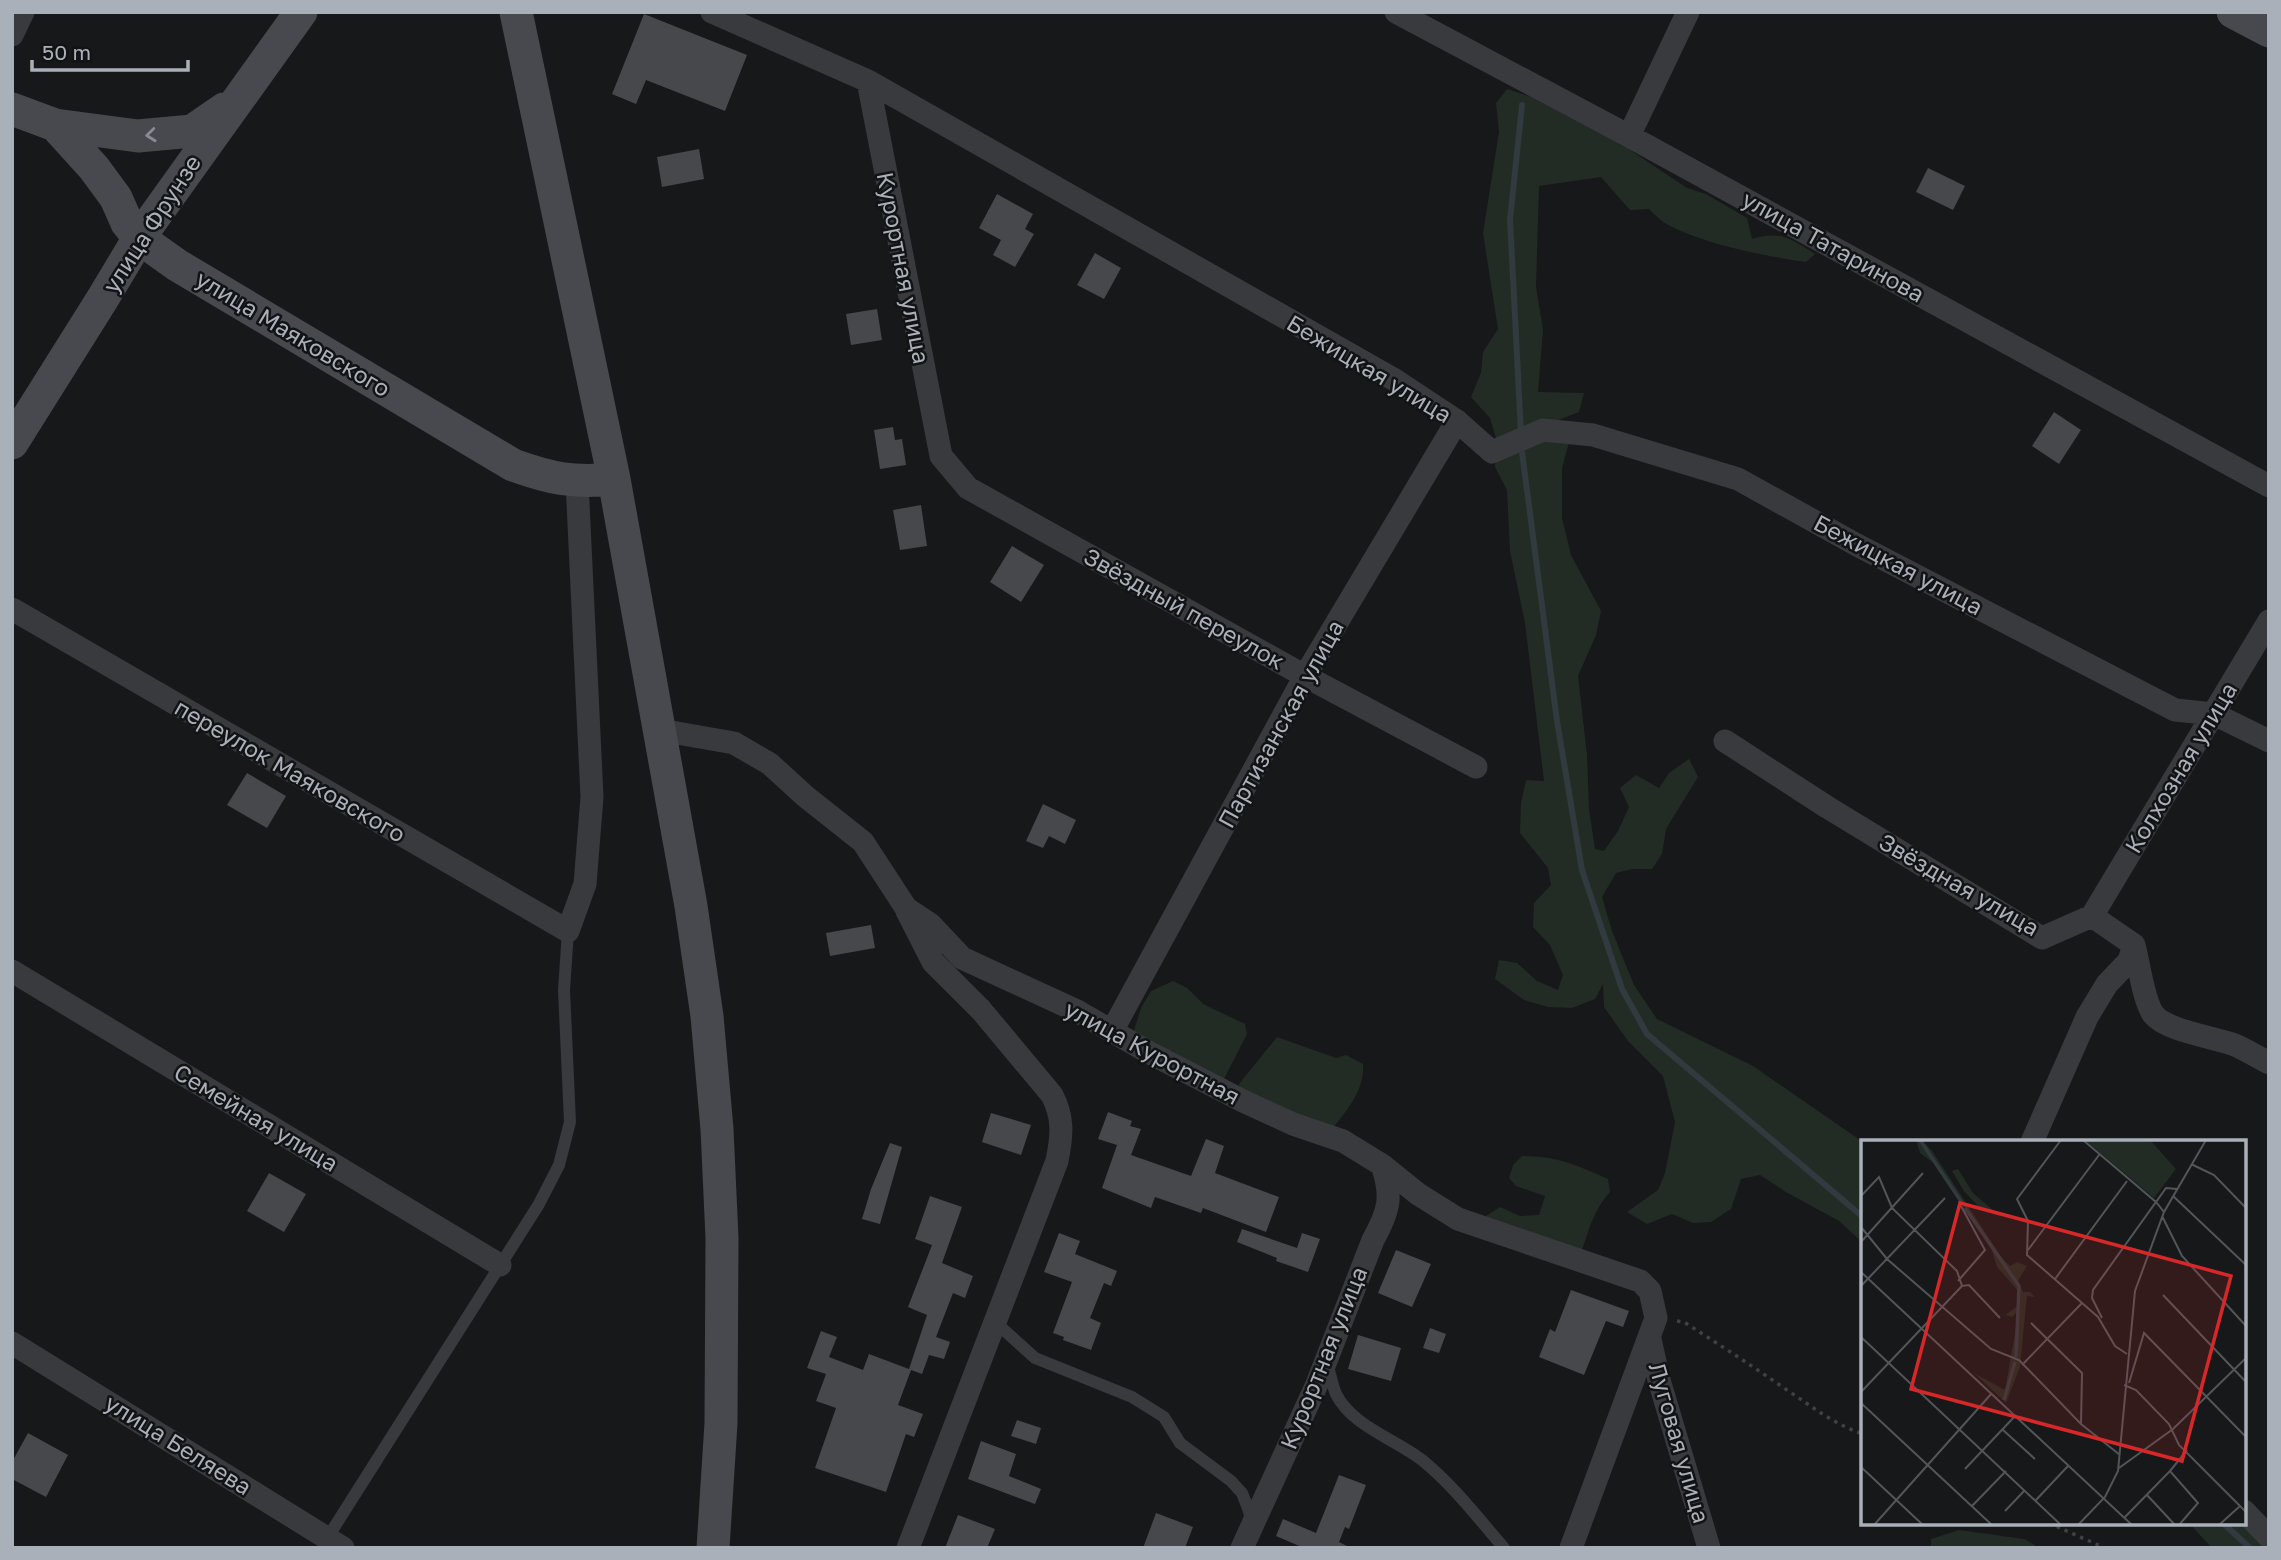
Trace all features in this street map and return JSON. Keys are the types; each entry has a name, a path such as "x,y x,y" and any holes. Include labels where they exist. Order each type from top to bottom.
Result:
{"main road":[{"name":"улица Фрунзе","path":"12,443 139,238 301,12"},
{"path":"516,12 614,479 691,906 707,1016 717,1129 722,1238 721,1423 713,1548"},
{"path":"2233,12 2269,31"},
{"name":"улица Маяковского","path":"12,109 55,125 138,136 192,131 235,102"},
{"name":"улица Маяковского","path":"55,125 116,198 127,223 139,238 177,264 513,465 547,477 577,482 614,479"}],"street":[{"path":"12,35 23,12"},
{"name":"Бежицкая улица","path":"712,12 867,80 1395,380 1457,421 1492,452 1543,430 1593,435 1738,479 1857,545 2175,710 2214,714 2269,741"},
{"name":"улица Татаринова","path":"1396,12 1629,136 2269,486"},
{"path":"1629,136 1688,12"},
{"name":"Курортная улица","path":"867,80 941,456"},
{"name":"Партизанская улица","path":"1112,1031 1305,676 1457,421"},
{"name":"Звёздный переулок","path":"941,456 968,488 1305,676 1476,767"},
{"path":"568,931 584,884 592,797 577,482"},
{"name":"переулок Маяковского","path":"12,609 568,931"},
{"name":"Колхозная улица","path":"2092,916 2269,621"},
{"name":"улица Курортная","path":"660,730 734,743 770,764 863,842 906,908 930,924 962,958 1077,1011 1243,1101 1293,1124 1343,1141 1458,1219 1640,1281 1650,1292 1653,1328"},
{"name":"Звёздная улица","path":"1726,741 1827,807 2042,938 2092,916"},
{"path":"906,908 933,962 981,1010 1052,1095 1059,1108 1063,1135 1056,1161 908,1548"},
{"path":"2092,916 2134,945 2153,1014 2178,1028 2236,1045 2269,1063"},
{"path":"2033,1140 2093,1007 2107,984 2129,961 2134,945"},
{"name":"Семейная улица","path":"12,971 500,1265"},
{"name":"Курортная улица","path":"1242,1548 1317,1384 1373,1240 1385,1219 1389,1185 1382,1165"},
{"path":"1570,1548 1653,1328"},
{"name":"Луговая улица","path":"1653,1328 1659,1380 1709,1548"},
{"name":"улица Беляева","path":"12,1343 335,1542"},
{"path":"2246,1513 2269,1537"}],"lane":[{"path":"335,1542 539,1204 559,1166 570,1122 564,990 568,931"},
{"path":"994,1321 1035,1358 1132,1397 1164,1417 1180,1443 1231,1480 1242,1493 1252,1526"},
{"path":"1326,1359 1336,1394 1343,1405 1356,1418 1422,1460 1457,1493 1504,1548"}],"path":[{"path":"1653,1328 1684,1322 1786,1389 1816,1412 1861,1433"},
{"path":"2053,1525 2105,1548"}],"shaded area":[{"path":"1507,89 1531,97 1627,148 1687,188 1706,194 1747,218 1752,239 1778,236 1815,254 1806,262 1754,253 1702,239 1667,224 1649,209 1630,210 1601,177 1539,186 1536,287 1543,330 1538,392 1584,393 1579,412 1556,421 1569,442 1562,468 1562,518 1571,555 1601,611 1596,635 1578,676 1595,849 1604,851 1618,831 1629,807 1620,788 1636,775 1659,788 1669,773 1689,759 1698,777 1666,829 1662,854 1652,869 1632,869 1616,873 1602,897 1612,931 1634,985 1657,1019 1753,1066 1860,1140 1861,1241 1839,1221 1760,1175 1741,1179 1731,1209 1711,1222 1693,1223 1672,1214 1647,1224 1627,1212 1658,1190 1665,1173 1675,1122 1663,1076 1628,1041 1604,1007 1603,984 1595,999 1572,1008 1548,1007 1524,1000 1495,979 1499,960 1517,963 1537,981 1558,990 1563,975 1550,945 1533,927 1534,903 1551,885 1548,868 1520,833 1521,803 1526,780 1544,781 1525,623 1510,551 1507,490 1495,467 1496,438 1490,418 1471,397 1481,373 1483,352 1498,329 1483,233 1499,132 1496,103"},
{"path":"1173,981 1187,988 1203,1004 1245,1024 1247,1034 1222,1083 1133,1034 1141,1008 1151,991"},
{"path":"1277,1037 1336,1058 1346,1055 1363,1064 1358,1090 1350,1106 1333,1128 1246,1110 1239,1084"},
{"path":"1522,1156 1566,1162 1608,1179 1610,1192 1595,1214 1581,1253 1483,1221 1500,1207 1520,1216 1539,1215 1545,1196 1516,1186 1509,1178 1513,1165"},
{"path":"2191,1525 2244,1525 2269,1548 2212,1548"},
{"path":"1959,1530 2024,1539 2040,1548 1931,1546 1931,1539"}],"building":[{"path":"644,14 747,55 725,111 646,80 636,104 612,94"},
{"path":"699,149 704,179 662,187 657,157"},
{"path":"1928,168 1965,186 1953,210 1916,192"},
{"path":"997,194 1033,214 1025,229 1034,234 1015,267 993,255 1001,240 979,228"},
{"path":"1095,253 1121,268 1104,299 1077,285"},
{"path":"877,309 882,340 851,345 846,314"},
{"path":"2054,412 2081,430 2059,464 2032,446"},
{"path":"893,427 895,440 902,439 906,465 880,469 874,430"},
{"path":"921,505 927,546 900,550 893,510"},
{"path":"1012,546 1044,565 1021,602 990,582"},
{"path":"247,773 286,796 267,828 227,805"},
{"path":"1043,804 1076,820 1065,844 1049,836 1043,848 1026,841"},
{"path":"871,925 875,948 830,956 826,933"},
{"path":"1108,1112 1132,1121 1130,1126 1141,1129 1131,1155 1191,1176 1206,1139 1224,1146 1215,1173 1279,1197 1266,1232 1203,1208 1201,1213 1155,1197 1151,1208 1102,1188 1117,1145 1098,1139"},
{"path":"991,1113 1031,1125 1021,1155 982,1142"},
{"path":"890,1143 902,1147 880,1224 862,1219"},
{"path":"269,1173 306,1194 284,1232 247,1211"},
{"path":"930,1196 962,1207 942,1263 973,1276 965,1298 953,1293 936,1337 950,1342 944,1359 929,1355 922,1374 911,1370 898,1405 923,1414 914,1437 906,1434 886,1492 815,1468 836,1408 816,1401 826,1374 807,1368 821,1331 837,1337 829,1357 863,1370 869,1354 909,1369 927,1315 908,1307 932,1245 915,1239"},
{"path":"1242,1229 1297,1248 1302,1233 1320,1239 1308,1272 1276,1261 1277,1258 1237,1242"},
{"path":"1059,1233 1080,1241 1075,1254 1117,1271 1111,1286 1104,1283 1090,1318 1101,1323 1091,1350 1063,1340 1064,1337 1053,1333 1072,1282 1044,1272"},
{"path":"1396,1250 1431,1264 1412,1307 1378,1293"},
{"path":"1571,1290 1629,1311 1623,1327 1606,1321 1584,1375 1539,1357 1550,1329 1555,1332"},
{"path":"1430,1328 1446,1334 1439,1353 1423,1348"},
{"path":"1358,1335 1401,1348 1391,1381 1348,1369"},
{"path":"1017,1420 1041,1428 1036,1444 1011,1436"},
{"path":"28,1433 68,1455 46,1497 12,1479 12,1462"},
{"path":"981,1441 1016,1454 1009,1476 1041,1489 1035,1504 968,1479"},
{"path":"1339,1475 1366,1485 1349,1529 1345,1527 1339,1542 1351,1548 1304,1548 1276,1536 1283,1519 1316,1533"},
{"path":"1156,1513 1193,1527 1185,1548 1143,1548"},
{"path":"958,1515 995,1529 987,1548 945,1548"}],"waterway":[{"path":"1521,433 1510,220 1522,105"},
{"path":"1521,444 1557,721 1582,870 1622,989 1647,1034 1861,1215"},
{"path":"2225,1525 2250,1548"}]}
